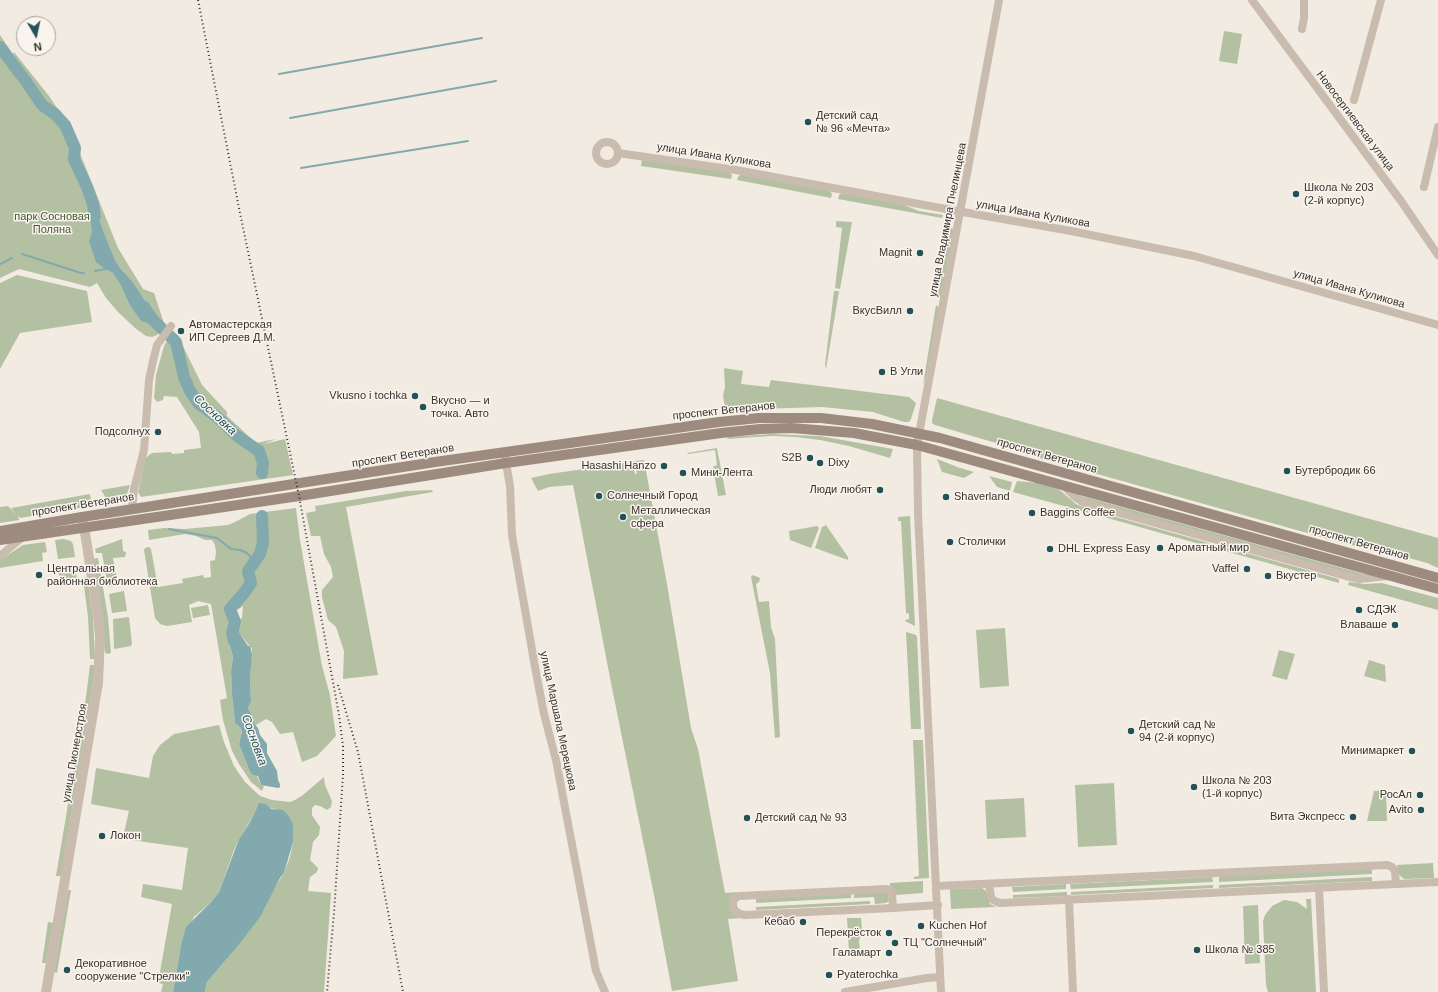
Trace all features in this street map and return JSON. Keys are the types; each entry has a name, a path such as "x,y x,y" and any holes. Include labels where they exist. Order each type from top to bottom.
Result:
{"main road":[{"name":"проспект Ветеранов","path":"0,531 132,509 504,452 719,422 759,418 792,417 848,420 919,433 1438,578"},
{"name":"проспект Ветеранов","path":"0,540 299,496 506,463 713,434 760,429 791,428 854,433 918,445 1438,589"}],"street":[{"name":"улица Владимира Пчелинцева","path":"941,992 918,513 918,445 999,0"},
{"name":"Новосергиевская улица","path":"1252,0 1401,201 1438,256"},
{"path":"1302,29 1304,18 1304,0"},
{"path":"1354,100 1381,0"},
{"path":"1424,187 1438,127"},
{"name":"улица Ивана Куликова","path":"618,153 736,170 1071,231 1194,256 1438,324"},
{"path":"132,509 134,490 144,450 149,380 157,345 170,328"},
{"name":"улица Маршала Мерецкова","path":"504,452 510,486 512,535 529,637 544,714 556,760 596,971 605,992"},
{"name":"улица Пионерстроя","path":"46,992 98,683 100,637 98,615 82,517"},
{"path":"0,556 24,536"},
{"path":"937,886 1388,865 1392,866 1395,871 1396,884"},
{"path":"989,884 991,897 997,902 1438,882"},
{"path":"1320,887 1324,992"},
{"path":"893,908 892,893 890,890 886,889 744,895 735,898 732,902 735,911 745,915 893,908 938,905"},
{"path":"1069,899 1073,992"},
{"path":"845,992 940,977"}],"green space":[{"path":"1224,31 1242,34 1237,64 1219,61"},
{"name":"парк Сосновая Поляна","path":"0,35 13,54 14,52 49,96 69,126 118,248 143,289 154,293 164,327 157,335 152,337 146,336 118,312 106,298 97,283 90,287 19,269 0,278","holes":["115,260 133,282 153,313 141,321 130,306 120,284 112,272"]},
{"path":"642,159 730,172 732,176 731,179 641,166"},
{"path":"741,174 830,191 832,194 831,198 737,180"},
{"path":"842,193 904,205 919,211 943,215 942,218 838,199 839,195"},
{"path":"836,221 852,222 840,289 835,288 842,228 836,227"},
{"path":"950,228 954,229 942,296 937,298"},
{"path":"17,275 87,291 92,322 20,333 0,369 0,283"},
{"path":"834,291 839,291 826,369 825,365"},
{"path":"936,305 940,309 929,367 923,385"},
{"path":"177,334 202,385 227,412 227,416 256,443 276,439 264,444 285,439 293,475 141,497 138,492 145,459 149,455 152,453 184,453 184,450 201,448 199,432 177,397 164,396 163,400 157,402 154,398 156,375 164,346 168,339"},
{"path":"724,368 743,371 741,384 769,387 771,380 909,397 916,403 909,422 904,422 873,412 822,407 758,409 726,412 723,396 725,387"},
{"path":"937,398 1438,538 1438,568 1427,563 1373,548 1350,545 1026,454 996,443 935,425 932,423 932,420"},
{"path":"771,434 820,436 893,449 890,458 849,446 795,437 771,436 727,439 729,437"},
{"path":"717,448 726,495 718,496 713,467 717,465 715,450 687,453"},
{"path":"937,459 974,472 964,478 942,472"},
{"path":"644,460 667,584 691,728 698,749 725,893 738,892 732,897 742,918 728,919 738,981 672,991 573,485 549,487 538,491 531,478 632,462 635,474 637,474 634,461"},
{"path":"989,476 1012,482 1010,491 997,487"},
{"path":"1017,481 1037,483 1055,488 1061,491 1076,504 1088,509 1089,513 1013,492"},
{"path":"130,485 125,500 109,503 101,490"},
{"path":"432,490 433,492 346,507 378,675 343,679 344,651 336,627 328,620 322,597 322,590 333,577 331,567 324,554 320,536 311,536 306,513 316,511 315,506 406,491"},
{"path":"90,494 92,506 50,511 50,513 20,518 18,515 19,520 0,523 0,507 8,506 17,515 11,508"},
{"path":"1078,495 1367,575 1358,576 1089,501"},
{"path":"296,508 300,540 322,666 330,695 336,736 317,756 302,762 293,732 280,734 272,722 266,719 256,725 254,723 248,709 251,701 250,680 252,649 240,634 236,622 242,618 243,606 239,609 238,606 254,584 251,571 265,553 265,512"},
{"path":"1098,512 1209,543 1210,547 1097,515"},
{"path":"258,513 259,550 254,561 247,570 249,583 228,609 232,618 229,625 228,639 233,657 231,671 235,723 242,731 239,744 250,772 257,776 261,785 264,786 262,791 251,782 239,764 232,751 223,720 220,700 227,698 211,604 198,601 189,605 192,622 167,626 160,624 155,618 144,550 145,548 149,547 151,549 158,587 183,583 182,579 203,575 204,578 211,577 210,561 215,560 216,552 215,545 212,540 205,540 196,536 185,534 149,540 148,530 164,528 185,529 228,525 250,514"},
{"path":"910,516 915,626 905,621 909,619 909,614 906,613 901,521 898,521 898,517"},
{"path":"826,525 848,557 848,560 815,548 822,527"},
{"path":"817,526 819,528 811,548 790,540 789,531"},
{"path":"64,539 71,541 73,544 75,557 58,559 55,540"},
{"path":"122,539 123,551 126,552 125,557 113,558 117,579 127,578 128,584 108,587 102,553 96,553 95,549"},
{"path":"45,542 47,552 42,553 43,561 0,568 0,560 23,545"},
{"path":"1221,546 1339,579 1339,583 1218,549"},
{"path":"98,558 108,617 111,653 107,654 105,652 93,559"},
{"path":"75,565 77,580 60,582 58,568"},
{"path":"753,575 760,578 759,582 756,584 759,602 769,601 771,627 775,639 780,737 775,738 770,673 751,577"},
{"path":"87,577 93,616 95,659 90,659 88,617 83,578"},
{"path":"1349,582 1365,584 1382,583 1438,598 1438,610 1348,585"},
{"path":"124,591 127,611 112,613 109,594"},
{"path":"208,605 210,615 193,618 191,608"},
{"path":"129,617 132,643 131,646 114,649 113,619"},
{"path":"1005,628 1009,686 980,688 976,630"},
{"path":"906,632 916,635 917,637 921,729 911,729"},
{"path":"1279,650 1295,654 1287,680 1272,676"},
{"path":"1369,660 1385,665 1386,682 1364,676"},
{"path":"90,665 95,665 93,683 61,876 56,876 86,697"},
{"path":"219,725 234,766 245,782 260,796 272,800 290,802 303,795 324,777 325,785 332,801 331,807 327,810 315,805 312,808 312,815 320,827 319,835 313,842 310,860 318,868 317,872 310,877 308,891 331,893 324,992 205,992 207,982 237,947 284,873 290,857 293,842 276,809 257,807 234,850 219,892 212,901 194,917 181,945 173,992 161,992 163,984 158,983 172,904 141,897 143,884 182,890 188,848 131,840 126,837 124,833 129,811 91,804 96,768 149,778 153,756 160,745 174,734"},
{"path":"913,740 923,741 929,878 914,879 914,877 919,876"},
{"path":"1114,783 1117,845 1078,847 1075,785"},
{"path":"1386,790 1387,821 1367,821 1374,791"},
{"path":"1024,798 1026,837 987,839 985,800"},
{"path":"1433,863 1434,878 1404,879 1399,875 1397,865"},
{"path":"1372,869 1372,874 1219,882 1219,876"},
{"path":"1212,877 1213,882 1071,889 1070,884"},
{"path":"1372,877 1372,881 1219,888 1219,885"},
{"path":"923,881 923,893 896,895 890,887 890,883"},
{"path":"1066,884 1066,889 1013,892 1012,887"},
{"path":"1213,885 1213,888 1071,895 1071,892"},
{"path":"982,888 986,891 990,904 996,907 951,909 950,889"},
{"path":"68,890 71,890 57,973 54,972"},
{"path":"1067,892 1067,896 1013,898 1013,895"},
{"path":"851,893 851,898 756,903 756,898"},
{"path":"854,893 888,893 889,901 886,903 875,904 874,897 854,898"},
{"path":"1306,899 1311,899 1316,992 1268,992 1266,985 1263,921 1265,915 1272,906 1284,900 1297,902 1307,909"},
{"path":"870,901 870,904 756,910 756,907"},
{"path":"1258,905 1260,963 1245,964 1243,906"},
{"path":"847,918 861,918 862,929 859,941 860,951 849,952"},
{"path":"48,922 53,923 46,963 42,963"}],"water":[{"path":"92,202 115,260 133,282 153,313 153,320 149,323 141,321 130,306 120,284 112,272 96,262 89,241 92,233 90,212"},
{"path":"236,622 240,634 248,646 250,646 252,654 250,680 251,701 248,709 260,735 267,744 267,753 277,771 280,784 280,787 278,788 261,785 258,776 253,775 250,772 239,744 242,731 235,723 231,671 233,657 228,639 229,625 233,625"},
{"path":"259,803 266,804 271,809 283,810 293,824 293,842 284,873 260,917 207,982 205,992 173,992 181,945 186,927 219,892 239,839 250,822"}],"waterway":[{"path":"279,74 482,38"},
{"name":"Сосновка","path":"0,47 42,105 55,114 65,125 75,148 74,159 87,187 93,204 95,217"},
{"path":"290,118 496,81"},
{"path":"301,168 468,141"},
{"path":"22,254 84,273"},
{"path":"0,264 12,258"},
{"path":"95,271 105,269"},
{"name":"Сосновка","path":"144,307 153,320 176,342 184,377 190,391 199,404 217,417 237,436 259,451 263,463 262,473"},
{"name":"Сосновка","path":"234,641 232,633 235,622 230,609 251,583 248,571 260,554 263,542 262,516"},
{"path":"169,529 217,538 231,549 240,550 247,553 255,562"}],"railway":[{"path":"198,0 240,213 299,496 339,715 343,746 343,775 327,992"},
{"path":"338,685 358,752 403,992"}],"place":[{"name":"Детский сад № 96 «Мечта»","path":"808,122"},
{"name":"Школа № 203 (2-й корпус)","path":"1296,194"},
{"name":"Magnit","path":"920,253"},
{"name":"ВкусВилл","path":"910,311"},
{"name":"Автомастерская ИП Сергеев Д.М.","path":"181,331"},
{"name":"В Угли","path":"882,372"},
{"name":"Vkusno i tochka","path":"415,396"},
{"name":"Вкусно — и точка. Авто","path":"423,407"},
{"name":"Подсолнух","path":"158,432"},
{"name":"S2B","path":"810,458"},
{"name":"Dixy","path":"820,463"},
{"name":"Hasashi Hanzo","path":"664,466"},
{"name":"Бутербродик 66","path":"1287,471"},
{"name":"Мини-Лента","path":"683,473"},
{"name":"Люди любят","path":"880,490"},
{"name":"Солнечный Город","path":"599,496"},
{"name":"Shaverland","path":"946,497"},
{"name":"Baggins Coffee","path":"1032,513"},
{"name":"Металлическая сфера","path":"623,517"},
{"name":"Столички","path":"950,542"},
{"name":"Ароматный мир","path":"1160,548"},
{"name":"DHL Express Easy","path":"1050,549"},
{"name":"Vaffel","path":"1247,569"},
{"name":"Центральная районная библиотека","path":"39,575"},
{"name":"Вкустер","path":"1268,576"},
{"name":"СДЭК","path":"1359,610"},
{"name":"Влаваше","path":"1395,625"},
{"name":"Детский сад № 94 (2-й корпус)","path":"1131,731"},
{"name":"Минимаркет","path":"1412,751"},
{"name":"Школа № 203 (1-й корпус)","path":"1194,787"},
{"name":"РосАл","path":"1420,795"},
{"name":"Avito","path":"1421,810"},
{"name":"Вита Экспресс","path":"1353,817"},
{"name":"Детский сад № 93","path":"747,818"},
{"name":"Локон","path":"102,836"},
{"name":"Кебаб","path":"803,922"},
{"name":"Kuchen Hof","path":"921,926"},
{"name":"Перекрёсток","path":"889,933"},
{"name":"ТЦ \"Солнечный\"","path":"895,943"},
{"name":"Школа № 385","path":"1197,950"},
{"name":"Галамарт","path":"889,953"},
{"name":"Декоративное сооружение \"Стрелки\"","path":"67,970"},
{"name":"Pyaterochka","path":"829,975"}]}
